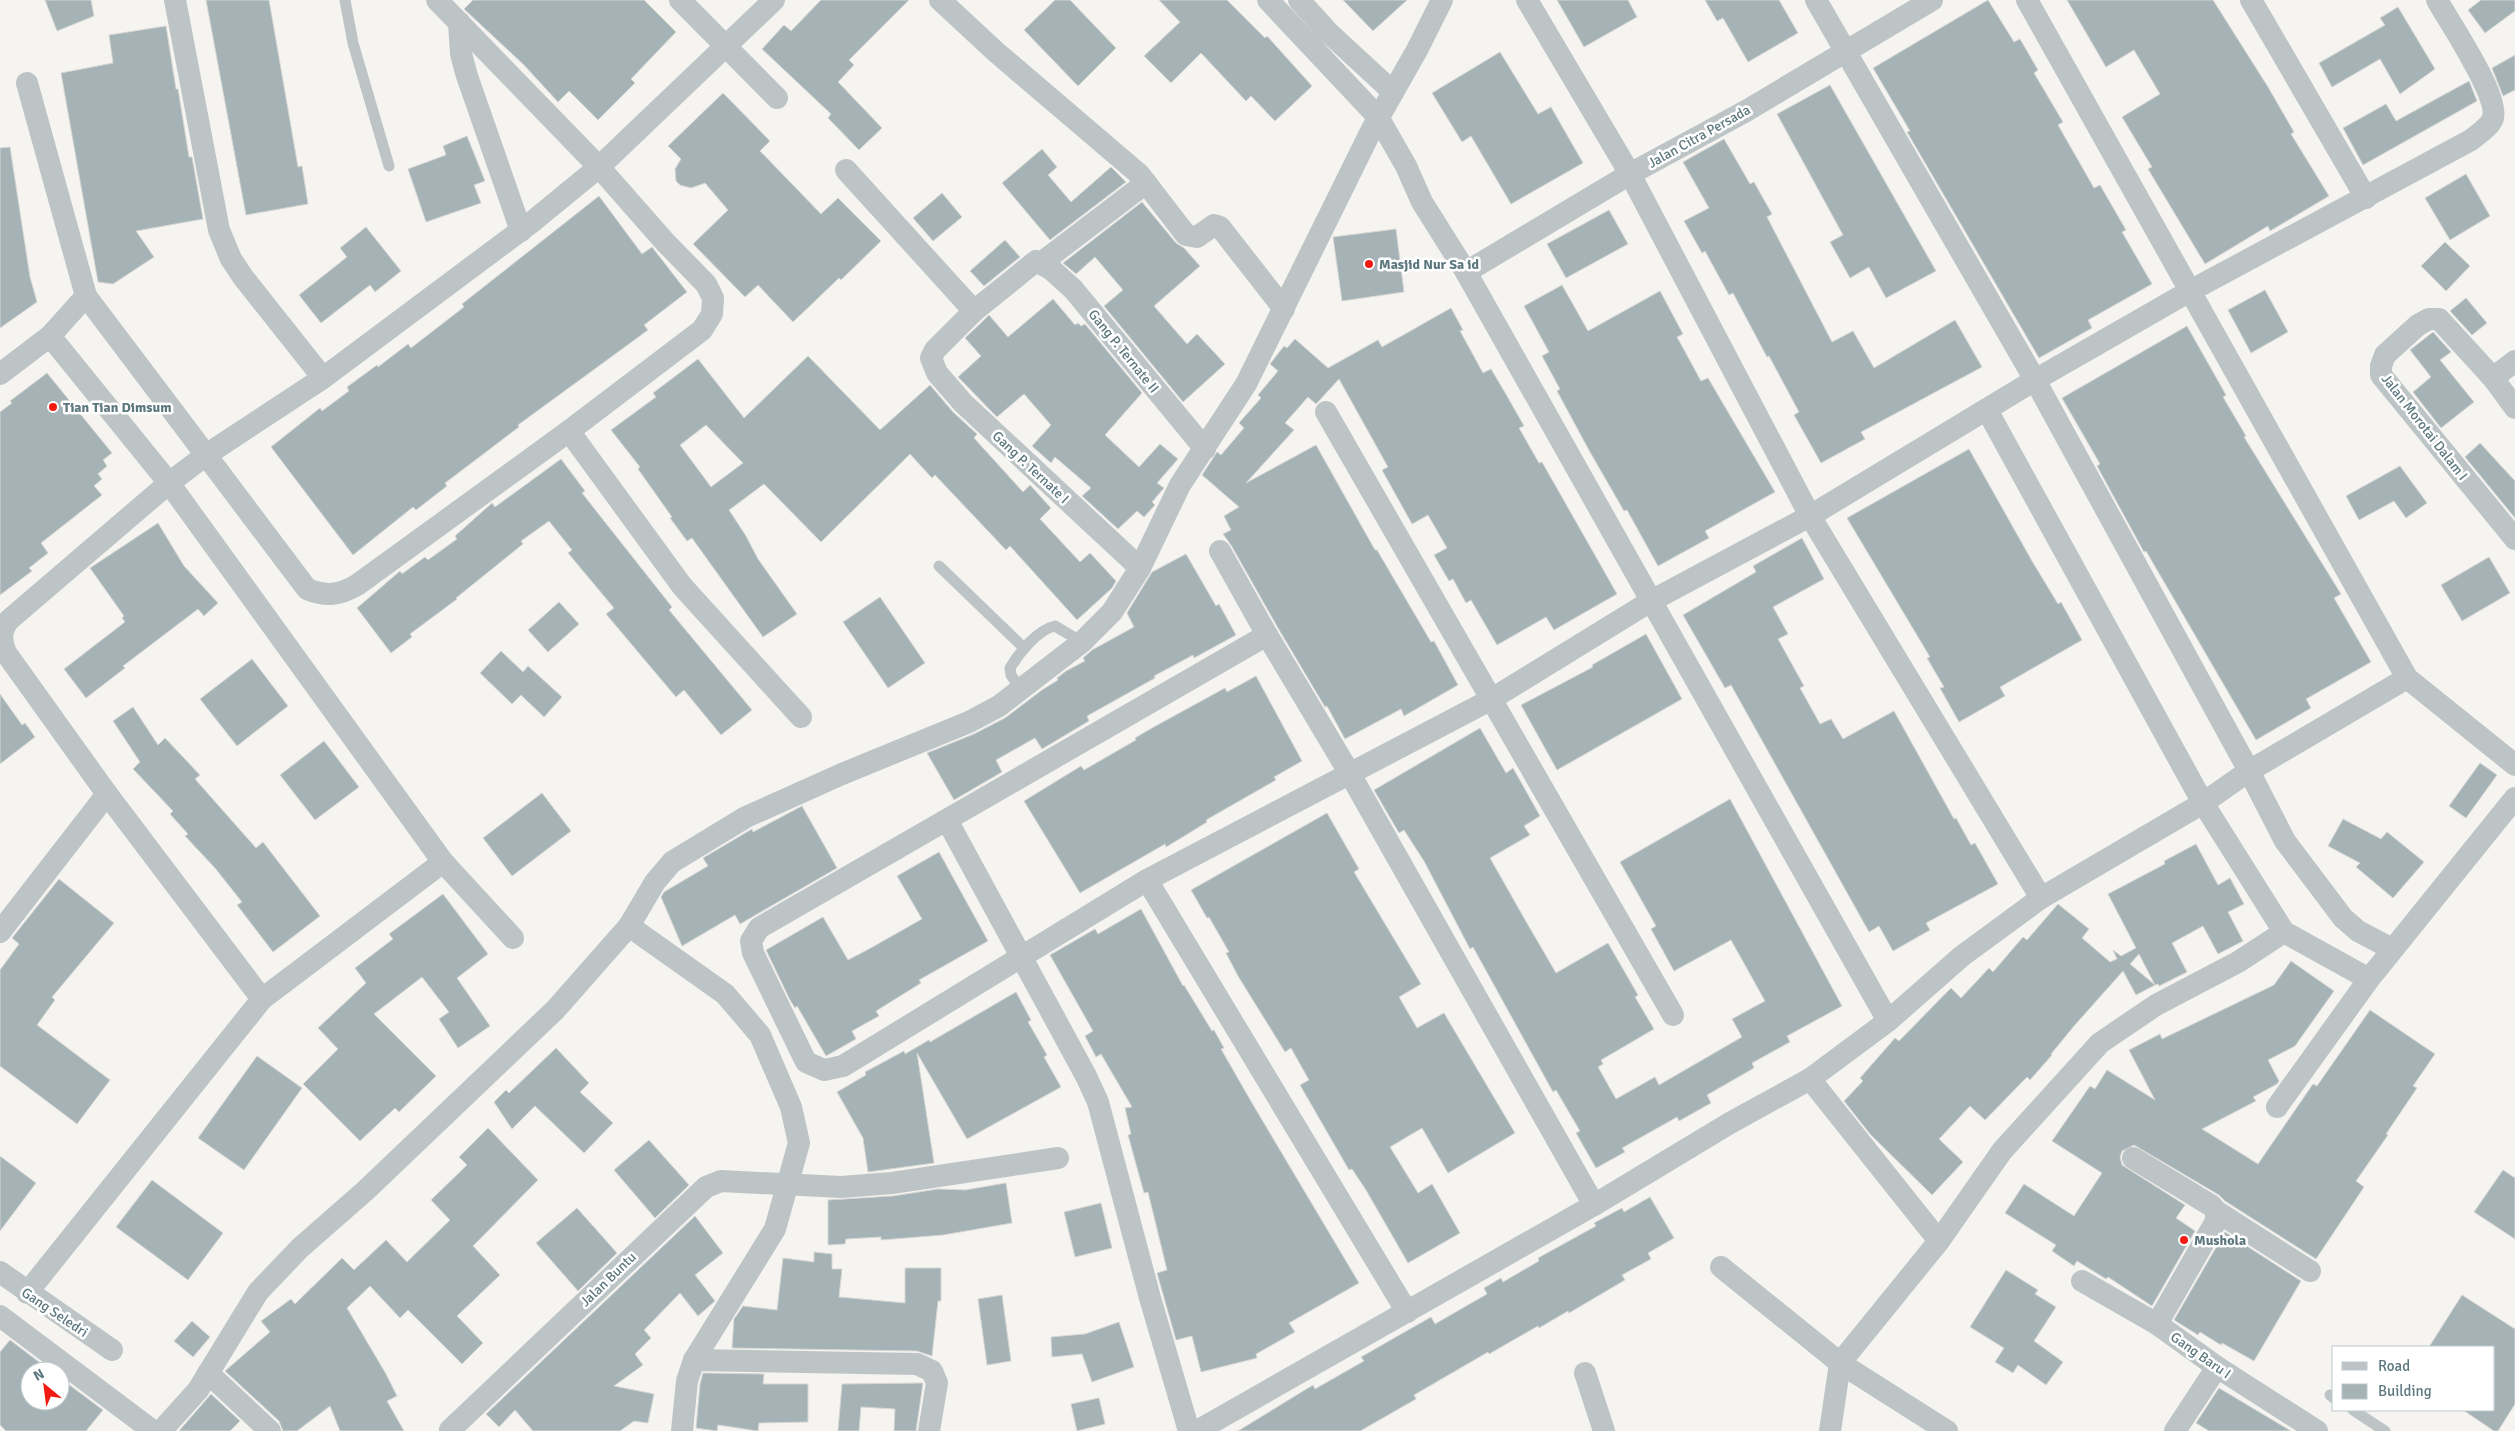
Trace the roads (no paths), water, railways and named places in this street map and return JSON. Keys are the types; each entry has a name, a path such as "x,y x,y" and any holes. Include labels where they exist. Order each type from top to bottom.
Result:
{"street":[{"path":"175,0 219,230 231,258 243,277 323,378"},
{"path":"27,83 86,296 307,589 320,594 342,594 569,431 702,330 712,314 713,298 706,284 664,242 599,167 437,0"},
{"path":"680,0 777,98"},
{"path":"262,999 107,794 6,653 1,633 8,620 169,483 206,455 323,378 521,231 599,167 774,0"},
{"path":"940,0 996,52 1139,174 1186,235 1197,236 1214,225 1220,227 1284,308"},
{"path":"1268,0 1375,124 1406,166 1422,202 1466,272 1888,1021"},
{"path":"1299,0 1328,32 1393,92"},
{"path":"160,1431 198,1390 258,1292 300,1248 365,1191 556,1010 629,926 655,882 672,862 746,817 842,774 969,722 999,706 1082,642 1112,612 1140,568 1180,485 1246,384 1375,124 1442,0"},
{"path":"1527,0 1630,174 1810,516 2041,898"},
{"path":"1816,0 2029,384 2250,771 2286,842 2343,918 2358,931 2392,950"},
{"name":"Jalan Citra Persada","path":"1466,272 1630,174 1746,111 1932,0"},
{"path":"2027,0 2407,678 2515,766"},
{"path":"2251,0 2366,198"},
{"path":"1267,635 759,928 752,941 753,954 806,1062 824,1070 843,1066 1022,959 1147,880 1490,700 1651,601 1810,516 2029,384 2190,292 2471,140 2489,125 2493,117 2490,93 2437,0"},
{"path":"459,22 461,54 467,76 521,231"},
{"path":"846,170 974,311 1146,183"},
{"name":"Gang P. Ternate II","path":"1038,262 1073,289 1205,449"},
{"path":"0,374 50,336 86,296"},
{"name":"Gang P. Ternate I","path":"974,311 935,350 931,358 938,373 963,403 1140,568"},
{"name":"Jalan Morotai Dalam I","path":"2515,408 2493,378 2439,320 2430,319 2418,325 2385,355 2381,366 2382,375 2515,539"},
{"path":"50,336 169,483 443,862 514,938"},
{"path":"2493,378 2515,361"},
{"path":"1992,407 2203,803 2284,932 2369,979"},
{"path":"1326,412 1490,700 1673,1015"},
{"path":"569,431 682,586 801,717"},
{"path":"1220,551 1267,635 1350,774 1594,1206"},
{"path":"1197,1431 1594,1206 1730,1123 1810,1079 1888,1021 1962,956 2041,898 2203,803 2250,771 2407,678"},
{"path":"0,932 107,794"},
{"path":"2277,1108 2369,979 2515,798"},
{"path":"948,820 1098,1102 1150,1298 1189,1431"},
{"path":"27,1293 262,999 443,862"},
{"path":"1147,880 1407,1312"},
{"path":"629,926 725,994 760,1035 792,1107 799,1143 776,1229 694,1360 687,1381 682,1431"},
{"path":"1830,1431 1840,1363 1939,1241 2002,1151 2100,1043 2156,1005 2238,962 2284,932"},
{"path":"1810,1079 1939,1241"},
{"name":"Jalan Buntu","path":"450,1430 706,1187 721,1181 841,1187 892,1183 1058,1158"},
{"path":"2133,1158 2212,1206 2216,1212 2310,1271"},
{"path":"2156,1324 2216,1221 2216,1212"},
{"path":"1721,1267 1840,1363 1947,1431"},
{"name":"Gang Seledri","path":"0,1272 27,1293 112,1350"},
{"name":"Gang Baru I","path":"2082,1281 2156,1324 2217,1367 2318,1431"},
{"path":"0,1316 153,1431"},
{"path":"694,1360 917,1364 932,1371 938,1383 929,1431"},
{"path":"2175,1431 2217,1367"},
{"path":"208,1373 270,1431"},
{"path":"1586,1373 1604,1431"}],"lane":[{"path":"345,0 353,43 389,166"},
{"path":"939,566 1024,648"},
{"path":"1021,690 1011,675 1010,668 1024,648 1049,627 1055,626 1082,642"},
{"path":"2355,1411 2386,1431"}],"place":[{"name":"Masjid Nur Sa id","path":"1369,264"},
{"name":"Tian Tian Dimsum","path":"53,407"},
{"name":"Mushola","path":"2184,1240"}]}
